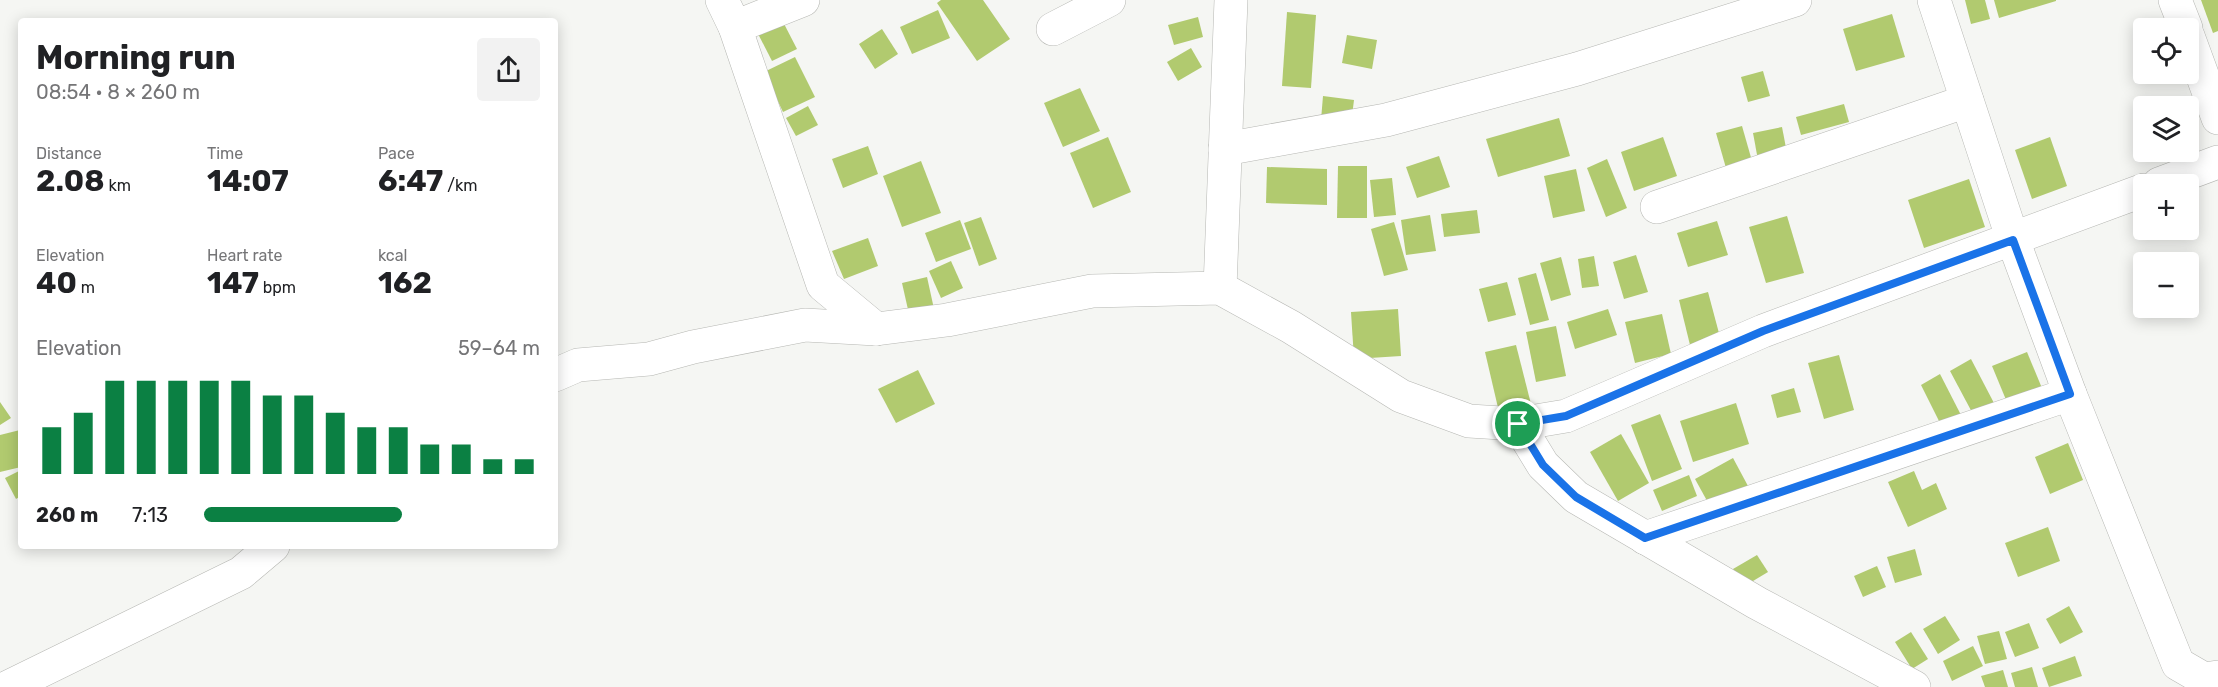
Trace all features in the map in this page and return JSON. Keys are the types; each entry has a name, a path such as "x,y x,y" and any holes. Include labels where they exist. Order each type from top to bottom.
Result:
{"street":[{"path":"803,0 728,14 823,285 876,330"},
{"path":"1053,29 1109,0"},
{"path":"1220,288 1231,0"},
{"path":"1225,149 1386,120 1577,69 1795,0"},
{"path":"1934,0 2013,240 2070,394 2178,664 2204,680 2218,677"},
{"path":"2175,0 2182,18"},
{"path":"2199,66 2218,118"},
{"path":"1657,207 1967,102"},
{"path":"2186,174 2218,162"},
{"path":"558,374 578,365 649,359 693,347 805,325 876,330 947,320 1092,291 1220,288 1291,327 1401,396 1469,421 1518,424 1566,416 1763,331 2133,194"},
{"path":"805,325 823,285"},
{"path":"1645,538 2070,394"},
{"path":"1518,424 1543,465 1576,497 1757,603 1914,687"},
{"path":"8,687 241,573 269,549"}],"building":[{"path":"941,0 983,0 1010,39 977,61 937,3"},
{"path":"1965,0 1985,0 1990,19 1971,24"},
{"path":"1994,0 2056,0 2056,1 1999,18"},
{"path":"2201,0 2218,0 2218,31 2213,33"},
{"path":"938,10 950,38 912,54 900,27"},
{"path":"1287,12 1316,15 1311,88 1282,86"},
{"path":"1892,14 1905,57 1856,71 1843,29"},
{"path":"780,16 797,49 772,61 755,28"},
{"path":"1198,17 1203,37 1174,45 1168,25"},
{"path":"882,29 898,54 875,69 859,44"},
{"path":"1347,35 1377,40 1372,69 1342,63"},
{"path":"1191,48 1202,67 1178,81 1167,62"},
{"path":"795,57 815,97 783,112 764,72"},
{"path":"1763,71 1770,96 1748,102 1741,77"},
{"path":"1080,88 1100,131 1063,147 1044,103"},
{"path":"1323,96 1354,100 1351,124 1321,120"},
{"path":"1844,104 1849,122 1801,135 1796,117"},
{"path":"808,106 818,125 796,136 786,118"},
{"path":"1559,118 1570,156 1498,177 1486,139"},
{"path":"1742,126 1754,168 1728,175 1716,133"},
{"path":"1782,127 1787,153 1758,160 1753,133"},
{"path":"1108,137 1131,192 1093,208 1070,153"},
{"path":"1663,137 1677,176 1634,191 1621,152"},
{"path":"2050,137 2067,186 2032,199 2015,150"},
{"path":"868,146 878,174 843,188 832,159"},
{"path":"1439,156 1450,187 1417,198 1406,167"},
{"path":"1607,159 1627,208 1606,217 1587,168"},
{"path":"921,161 941,213 902,227 883,176"},
{"path":"1338,166 1367,166 1367,218 1337,218"},
{"path":"1267,167 1327,169 1327,205 1266,203"},
{"path":"1576,169 1585,211 1553,218 1544,176"},
{"path":"1392,178 1396,215 1374,217 1370,180"},
{"path":"1969,179 1985,227 1924,248 1908,200"},
{"path":"1477,210 1480,233 1444,237 1441,214"},
{"path":"1430,215 1436,251 1406,255 1401,220"},
{"path":"1787,216 1804,273 1766,283 1749,227"},
{"path":"981,217 997,259 979,266 964,223"},
{"path":"960,220 971,249 936,262 925,233"},
{"path":"1717,221 1728,255 1688,267 1677,233"},
{"path":"1394,222 1408,270 1384,276 1371,229"},
{"path":"868,238 878,266 844,279 832,251"},
{"path":"1636,255 1648,292 1624,299 1613,262"},
{"path":"1594,256 1599,286 1582,288 1578,259"},
{"path":"1561,257 1571,295 1551,301 1540,263"},
{"path":"951,261 963,288 941,298 929,271"},
{"path":"1536,273 1549,320 1530,325 1518,278"},
{"path":"927,277 934,309 909,314 902,283"},
{"path":"1507,282 1516,315 1488,322 1479,289"},
{"path":"1708,292 1720,337 1690,345 1679,300"},
{"path":"1398,309 1401,356 1354,359 1351,312"},
{"path":"1608,309 1617,335 1575,349 1567,322"},
{"path":"1662,314 1671,354 1635,363 1625,322"},
{"path":"1556,326 1566,376 1536,382 1526,332"},
{"path":"1516,345 1531,404 1499,412 1485,352"},
{"path":"2027,352 2044,393 2009,407 1992,366"},
{"path":"1839,355 1854,410 1824,419 1808,363"},
{"path":"1971,359 1995,405 1974,416 1950,371"},
{"path":"918,370 935,404 896,423 878,389"},
{"path":"1940,374 1962,417 1942,427 1921,385"},
{"path":"1794,388 1801,412 1777,418 1771,395"},
{"path":"0,402 11,418 0,425"},
{"path":"1736,403 1749,444 1693,462 1680,421"},
{"path":"1660,414 1682,469 1652,481 1631,425"},
{"path":"18,430 18,468 0,472 0,435"},
{"path":"1621,434 1649,483 1618,501 1590,452"},
{"path":"2068,443 2083,480 2050,494 2035,457"},
{"path":"1733,458 1748,486 1711,508 1695,479"},
{"path":"1914,471 1922,490 1936,483 1947,509 1908,527 1888,482"},
{"path":"18,472 18,498 16,499 5,478"},
{"path":"1689,475 1697,496 1662,511 1653,490"},
{"path":"2048,527 2060,561 2018,577 2005,543"},
{"path":"1915,549 1922,575 1895,583 1887,557"},
{"path":"1757,555 1768,572 1743,587 1733,569"},
{"path":"1877,566 1886,587 1863,597 1854,576"},
{"path":"2069,606 2083,632 2060,644 2046,619"},
{"path":"1945,616 1960,640 1938,654 1923,629"},
{"path":"2029,623 2039,648 2015,657 2005,632"},
{"path":"1999,631 2007,659 1985,664 1977,636"},
{"path":"1911,632 1928,659 1912,669 1895,642"},
{"path":"1973,646 1983,666 1952,681 1943,661"},
{"path":"2075,656 2082,676 2049,687 2042,668"},
{"path":"2032,667 2038,687 2015,687 2011,673"},
{"path":"2003,670 2008,687 1985,687 1981,676"}],"route":[{"path":"2013,240 2070,394 1645,538 1576,497 1543,465 1518,424 1566,416 1763,331 2013,240"}]}
